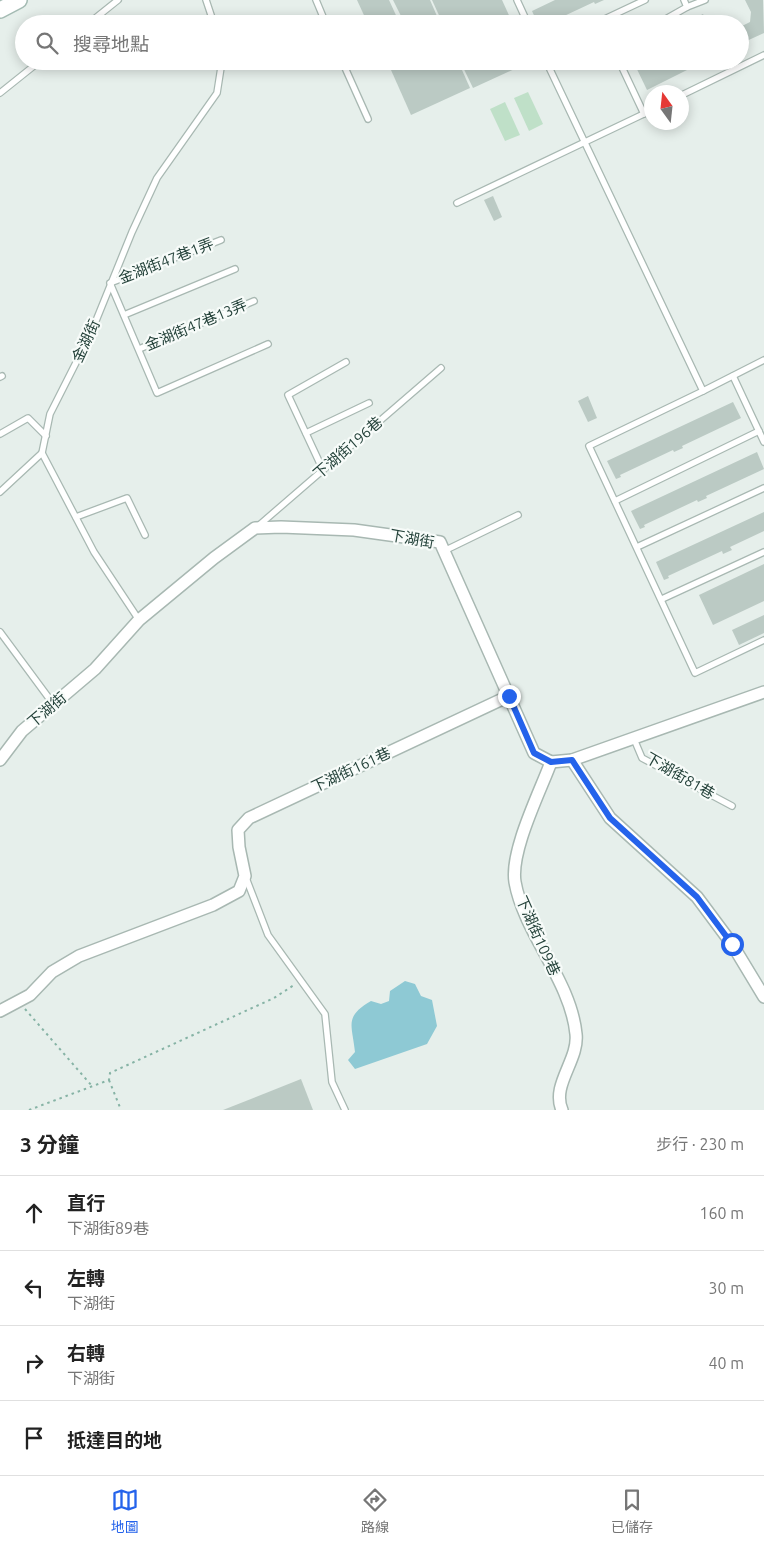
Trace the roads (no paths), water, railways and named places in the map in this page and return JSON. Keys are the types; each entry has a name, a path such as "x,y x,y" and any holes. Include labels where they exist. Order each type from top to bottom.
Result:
{"street":[{"path":"0,10 19,0"},
{"name":"下湖街","path":"0,760 22,731 95,669 139,620 214,558 255,528 281,527 354,530 440,542 534,753 551,762"},
{"path":"551,762 572,760 764,692"},
{"name":"下湖街161巷","path":"245,876 238,847 238,830 249,818 509,696"},
{"path":"572,760 610,818 697,897 732,944 764,997"},
{"name":"下湖街109巷","path":"551,762 517,858 515,881 523,909 552,964 576,1033 576,1052 563,1079 559,1103 562,1110"},
{"path":"0,1011 30,995 52,972 79,956 213,905 239,891 245,876"}],"lane":[{"path":"99,15 118,0"},
{"path":"206,0 211,15"},
{"path":"316,0 322,15"},
{"path":"517,0 524,15"},
{"path":"614,15 646,0"},
{"path":"684,0 687,7"},
{"path":"673,15 705,0"},
{"path":"749,62 764,55"},
{"path":"0,93 29,70"},
{"name":"金湖街","path":"42,453 50,414 91,333 110,283 157,178 217,93 221,70"},
{"path":"346,70 368,119"},
{"path":"550,70 704,391"},
{"path":"457,203 644,114 623,70"},
{"path":"689,92 733,70"},
{"name":"金湖街47巷1弄","path":"110,283 221,240"},
{"path":"124,315 235,270"},
{"path":"110,283 157,393 268,344"},
{"name":"金湖街47巷13弄","path":"139,349 254,300"},
{"path":"764,360 589,446 695,673 764,640"},
{"path":"323,470 288,395 346,362"},
{"name":"下湖街196巷","path":"255,528 441,368"},
{"path":"733,376 764,442"},
{"path":"306,433 369,403"},
{"path":"0,434 28,418 46,436"},
{"path":"615,501 759,431"},
{"path":"0,492 42,453 94,552 139,620"},
{"path":"637,547 764,488"},
{"path":"76,517 127,498 145,535"},
{"path":"444,551 518,515"},
{"path":"662,599 764,552"},
{"path":"0,632 54,705"},
{"name":"下湖街81巷","path":"634,739 642,758 732,806"},
{"path":"245,876 268,935 325,1014 332,1082 345,1110"}],"water":[{"path":"405,981 415,984 421,996 432,1000 437,1026 427,1044 355,1069 348,1060 355,1052 352,1028 353,1017 371,1001 381,1004 389,1001 390,991"}]}
